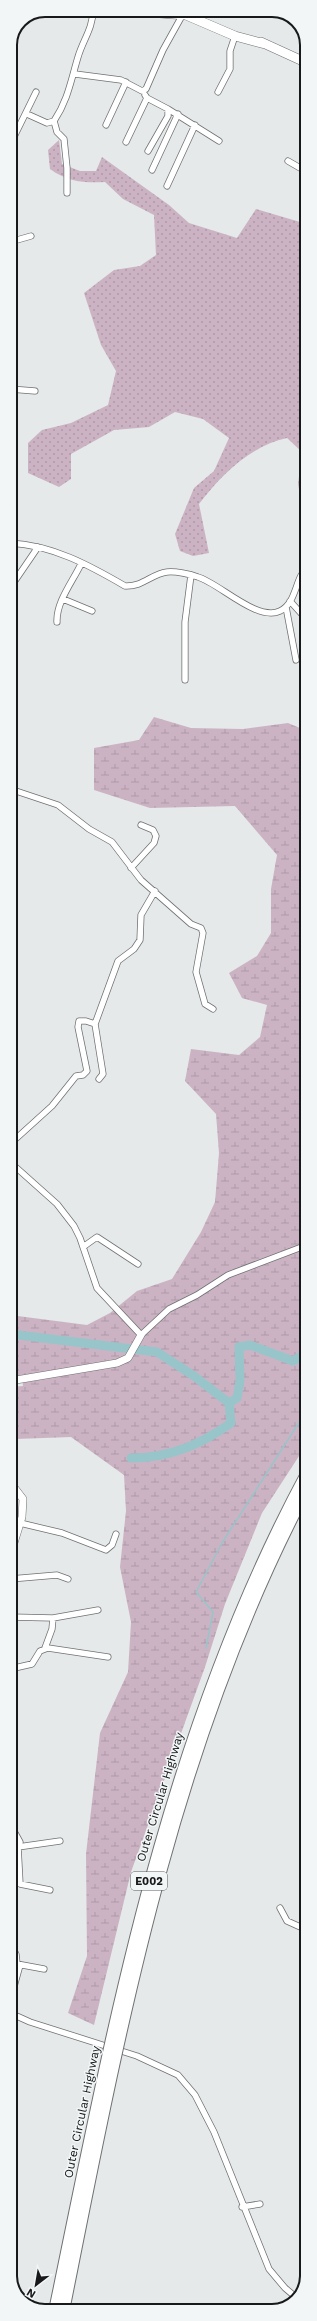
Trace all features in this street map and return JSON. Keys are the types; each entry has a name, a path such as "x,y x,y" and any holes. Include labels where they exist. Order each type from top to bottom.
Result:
{"highway":[{"name":"Outer Circular Highway","path":"55,2304 126,1966 157,1850 198,1717 232,1628 284,1514 300,1485"},
{"name":"Outer Circular Highway","path":"65,2304 135,1967 165,1855 206,1720 260,1585 300,1504"}],"main road":[{"path":"195,17 235,36 265,44"},
{"path":"198,17 300,60"}],"street":[{"path":"67,193 64,139 57,132 54,121 66,99 75,74 78,57 92,27 93,17"},
{"path":"144,90 147,87 163,50 182,17"},
{"path":"218,92 230,69 230,51 235,36"},
{"path":"75,74 102,76 126,82 144,90 147,98 178,114 219,141"},
{"path":"106,126 126,82"},
{"path":"17,132 27,114 36,92"},
{"path":"126,142 147,98"},
{"path":"148,151 168,116 168,109"},
{"path":"27,114 47,123 54,121"},
{"path":"152,170 178,114"},
{"path":"167,186 195,126"},
{"path":"288,161 300,168"},
{"path":"17,240 31,236"},
{"path":"17,390 35,391"},
{"path":"17,544 60,552 81,564 101,572 125,586 136,587 168,572 191,576 214,583 235,599 264,613 278,612 286,607 300,582"},
{"path":"17,578 38,547"},
{"path":"57,622 57,613 81,564"},
{"path":"185,680 184,622 191,576"},
{"path":"63,599 92,611"},
{"path":"290,601 300,612"},
{"path":"286,607 296,660"},
{"path":"17,791 58,805 89,829 112,842 120,850 140,880 155,891 192,924 200,928 202,937 196,972 205,1004 213,1009"},
{"path":"131,868 154,843 156,836 153,830 141,825"},
{"path":"99,1079 103,1074 95,1024 118,961 134,949 140,940 141,915 155,891"},
{"path":"17,1138 52,1106 76,1076 83,1075 87,1071 78,1027 79,1021 86,1021 95,1024"},
{"path":"17,1168 57,1204 74,1226 97,1288 140,1337"},
{"path":"83,1247 97,1238 138,1264"},
{"path":"17,1380 117,1363 128,1358 140,1337 169,1309 197,1295 228,1275 300,1248"},
{"path":"17,1491 23,1499 20,1523 17,1533"},
{"path":"20,1523 62,1533 106,1550 112,1544 116,1534"},
{"path":"17,1578 57,1575 68,1579"},
{"path":"17,1617 53,1618 98,1610"},
{"path":"45,1648 53,1618"},
{"path":"17,1667 32,1664 40,1651 45,1648 108,1657"},
{"path":"17,1837 20,1842 18,1847 20,1884 50,1890"},
{"path":"18,1847 60,1841"},
{"path":"280,1908 287,1921 300,1927"},
{"path":"17,1964 44,1969"},
{"path":"17,1976 20,1965"},
{"path":"17,2016 30,2022 137,2056 178,2075 195,2095 214,2132 242,2207 269,2269 293,2294"},
{"path":"242,2207 260,2204"}],"green space":[{"path":"59,140 62,164 80,171 96,171 102,157 169,205 189,223 237,238 256,209 300,222 300,450 287,438 273,442 237,463 208,493 199,504 209,553 193,556 180,551 175,534 194,488 214,471 229,438 203,419 175,412 149,427 114,430 71,454 71,479 59,487 28,473 28,443 42,430 71,423 108,405 116,371 101,345 84,293 114,270 140,266 156,255 154,215 123,199 105,182 76,181 63,177 50,169 48,150"},
{"path":"300,468 300,495 298,484"},
{"path":"154,717 191,728 243,729 288,723 300,728 300,1455 262,1513 225,1604 205,1667 131,1872 94,2025 68,2013 87,1956 86,1854 100,1733 128,1672 131,1622 120,1567 126,1511 124,1475 71,1437 17,1439 17,1386 23,1386 21,1376 17,1376 17,1316 87,1325 110,1313 137,1291 172,1279 201,1232 215,1202 219,1153 216,1114 185,1081 191,1049 239,1055 260,1037 267,1005 242,998 229,973 257,956 271,933 271,889 277,855 235,806 150,808 94,790 94,748 139,740"}],"waterway":[{"path":"17,1335 157,1352 194,1376 229,1403 237,1398 240,1381 239,1347 250,1345 293,1361 300,1357"},
{"path":"131,1458 158,1456 171,1453 208,1438 231,1423 229,1403"},
{"path":"206,1648 213,1612 196,1592 222,1543 300,1421"}]}
